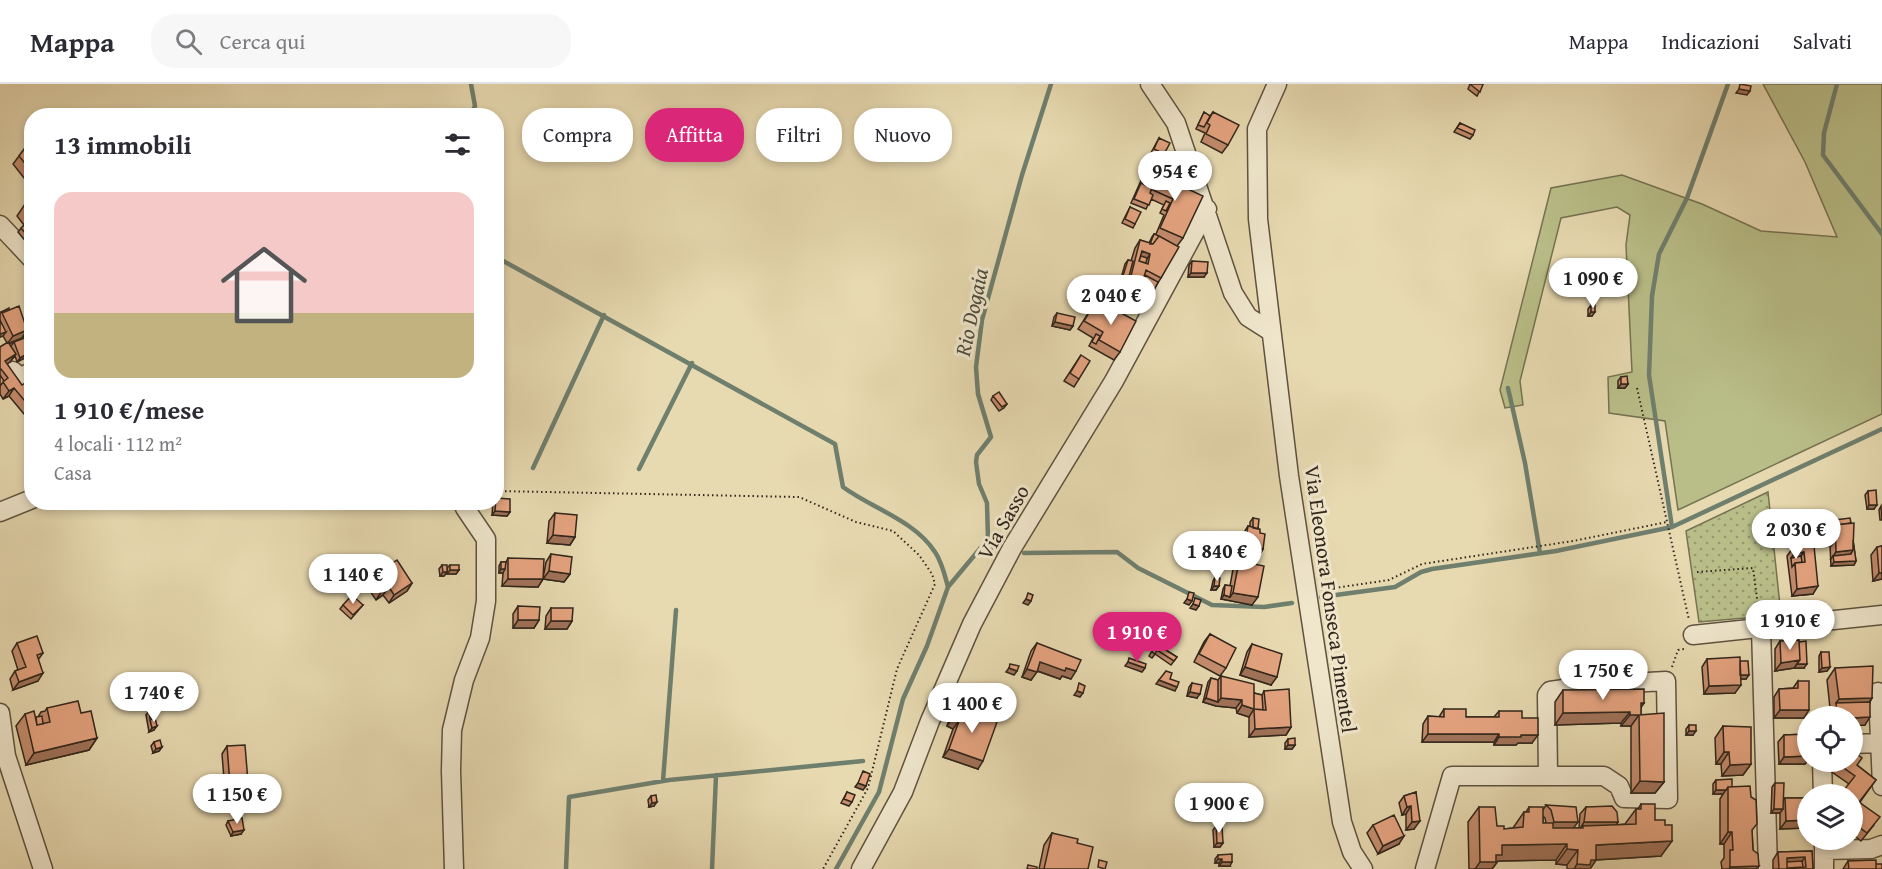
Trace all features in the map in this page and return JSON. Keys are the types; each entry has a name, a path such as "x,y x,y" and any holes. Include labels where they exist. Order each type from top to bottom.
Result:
{"street":[{"path":"1150,84 1176,123 1207,209 1233,294 1248,317 1270,331"},
{"path":"1270,331 1258,219 1257,129 1277,84"},
{"name":"Via Sasso","path":"861,869 903,792 930,721 972,624 1012,548 1114,381 1207,209"},
{"path":"0,225 24,250"},
{"name":"Via Eleonora Fonseca Pimentel","path":"1270,331 1342,822 1352,852 1363,869"},
{"path":"0,512 24,502"},
{"path":"454,869 452,730 464,680 480,638 486,601 486,539 466,510"},
{"path":"1693,635 1882,615"},
{"path":"1761,628 1768,869"},
{"path":"1425,869 1452,776 1604,776 1611,783 1619,786 1624,798 1668,799 1666,681 1592,685 1550,691 1547,695 1548,775"},
{"path":"1878,692 1882,786"},
{"path":"0,713 6,756 43,869"},
{"path":"1863,744 1880,743"},
{"path":"1863,848 1871,849 1882,845"},
{"path":"1824,850 1824,869"}],"path":[{"path":"1637,388 1693,635 1694,648 1678,650 1666,681"},
{"path":"504,491 799,497 856,522 893,531 919,555 932,574 935,584 897,669 868,788 823,869"},
{"path":"1308,592 1389,580 1422,564 1573,541 1667,522"},
{"path":"1697,572 1753,568 1761,628"}],"green space":[{"path":"1763,84 1882,84 1882,414 1678,510 1665,421 1609,413 1608,377 1632,372 1626,245 1630,215 1617,207 1561,218 1520,381 1523,405 1505,408 1500,390 1551,188 1622,175 1702,204 1761,231 1837,237 1805,162"},
{"path":"1768,492 1781,615 1699,622 1686,531"}],"building":[{"path":"1483,84 1480,92 1471,85"},
{"path":"1740,84 1751,86 1750,91 1739,89"},
{"path":"1204,112 1210,116 1204,127 1198,125"},
{"path":"1213,112 1239,125 1228,145 1206,134 1210,125 1207,123"},
{"path":"1460,123 1475,130 1473,135 1457,128"},
{"path":"1159,138 1170,143 1164,154 1154,149"},
{"path":"24,149 24,162 19,156"},
{"path":"1149,167 1172,177 1171,181 1203,196 1183,238 1160,228 1173,199 1153,190 1155,184 1144,179"},
{"path":"1141,183 1152,188 1150,193 1153,195 1149,205 1134,199"},
{"path":"1166,201 1170,203 1166,211 1162,209"},
{"path":"1130,207 1141,212 1135,224 1125,219"},
{"path":"1154,234 1159,236 1153,244 1150,244"},
{"path":"1159,236 1179,247 1161,278 1146,270 1142,284 1130,280 1140,240 1153,244","holes":["1142,251 1150,254 1148,264 1139,261"]},
{"path":"1141,256 1147,258 1146,263 1139,261"},
{"path":"1128,260 1133,261 1127,284 1121,282"},
{"path":"1192,261 1208,262 1207,273 1191,273"},
{"path":"1145,275 1158,282 1152,294 1140,288"},
{"path":"1112,279 1121,282 1117,300 1107,301 1108,296 1102,294 1104,289 1109,291"},
{"path":"1103,280 1109,282 1108,288 1101,286"},
{"path":"1103,303 1136,321 1120,352 1099,340 1103,332 1084,321 1091,309 1097,313"},
{"path":"1591,305 1595,305 1595,312 1591,312"},
{"path":"19,306 24,321 24,331 13,336 2,313"},
{"path":"1057,313 1075,317 1073,326 1055,322"},
{"path":"0,320 6,332 0,334"},
{"path":"1096,334 1100,336 1096,344 1092,342"},
{"path":"24,338 24,356 20,358 14,342"},
{"path":"8,342 16,354 5,361 22,385 24,384 24,400 14,388 9,391 3,382 8,378 0,369 0,347"},
{"path":"1081,355 1090,361 1079,379 1070,373"},
{"path":"1627,376 1628,384 1621,384 1621,377"},
{"path":"999,392 1007,404 1002,407 993,396"},
{"path":"1876,490 1877,505 1869,505 1868,491"},
{"path":"504,499 510,499 510,512 495,511 504,510"},
{"path":"555,513 577,515 575,537 553,535"},
{"path":"1253,518 1259,519 1258,529 1253,528"},
{"path":"1850,518 1851,523 1835,525 1832,529 1834,542 1829,542 1827,521"},
{"path":"1854,523 1853,550 1836,552 1835,525"},
{"path":"1248,526 1260,529 1260,533 1265,534 1263,549 1245,543"},
{"path":"1853,540 1856,561 1834,562 1833,556 1851,554"},
{"path":"1814,546 1818,586 1797,589 1795,563 1805,562 1804,552 1794,554 1793,548"},
{"path":"1882,546 1882,573 1879,573 1877,547"},
{"path":"551,554 572,557 570,574 549,571"},
{"path":"1801,556 1802,562 1795,563 1792,567 1791,558"},
{"path":"508,558 544,559 543,579 508,579"},
{"path":"397,560 412,583 394,595 389,587 381,592 371,577"},
{"path":"1239,561 1264,566 1258,597 1233,593"},
{"path":"501,562 506,562 505,569 501,569"},
{"path":"442,565 447,565 447,572 443,572"},
{"path":"450,565 459,565 459,570 450,570"},
{"path":"1215,577 1220,578 1219,586 1214,586"},
{"path":"1225,585 1232,586 1230,597 1224,595"},
{"path":"1189,592 1194,593 1192,601 1187,599"},
{"path":"1028,593 1033,595 1031,601 1026,599"},
{"path":"352,595 363,605 353,615 343,605"},
{"path":"1195,598 1201,600 1199,606 1193,604"},
{"path":"518,606 540,607 539,620 518,620"},
{"path":"551,608 573,608 572,621 551,621"},
{"path":"1210,634 1236,648 1226,668 1199,654"},
{"path":"37,636 43,653 37,655 43,673 19,682 15,671 26,667 17,643"},
{"path":"1799,640 1800,660 1781,663 1780,641"},
{"path":"1806,641 1807,664 1797,664 1800,660 1799,642"},
{"path":"1037,643 1081,660 1076,671 1066,668 1065,671 1040,662 1037,672 1027,669"},
{"path":"1156,644 1177,657 1174,661 1157,650 1155,654 1152,652"},
{"path":"1252,644 1282,654 1277,677 1245,667"},
{"path":"1821,652 1829,652 1830,667 1822,668"},
{"path":"1740,657 1741,685 1709,686 1707,659"},
{"path":"1129,658 1146,664 1145,668 1128,662"},
{"path":"1740,661 1748,661 1749,675 1740,675"},
{"path":"1010,664 1019,666 1017,671 1009,668"},
{"path":"1873,666 1872,698 1839,699 1835,668"},
{"path":"1166,671 1172,673 1170,679 1179,682 1177,687 1159,680"},
{"path":"1221,676 1254,684 1254,709 1242,705 1242,700 1221,698"},
{"path":"1211,678 1218,680 1218,702 1206,698"},
{"path":"1798,681 1809,681 1809,706 1797,706 1797,710 1780,710 1779,689 1798,688"},
{"path":"1079,683 1085,686 1083,693 1077,691"},
{"path":"1192,683 1202,685 1200,694 1190,692"},
{"path":"1289,689 1291,727 1255,729 1254,709 1266,710 1264,691"},
{"path":"1644,689 1641,715 1630,715 1630,712 1563,713 1563,690"},
{"path":"1254,693 1262,695 1263,710 1254,709"},
{"path":"147,695 149,703 144,704 142,696"},
{"path":"78,701 81,713 91,711 97,738 34,753 25,714 34,711 37,725 50,722 47,708"},
{"path":"1870,702 1870,717 1863,717 1863,706 1836,706 1836,703"},
{"path":"956,707 997,722 983,761 949,749 959,721 952,719"},
{"path":"1444,709 1466,709 1466,717 1499,717 1499,711 1522,711 1522,718 1538,718 1538,735 1499,737 1499,734 1428,734 1428,716 1444,717"},
{"path":"153,710 154,717 150,718 149,711"},
{"path":"1664,713 1664,782 1640,781 1639,715"},
{"path":"42,716 43,724 37,725 36,717"},
{"path":"155,718 157,726 152,728 150,720"},
{"path":"1689,725 1696,725 1696,731 1689,731"},
{"path":"1723,726 1751,727 1751,764 1730,765 1729,752 1724,752"},
{"path":"1797,734 1797,756 1784,757 1784,735"},
{"path":"1295,738 1295,745 1288,745 1288,739"},
{"path":"160,740 162,747 156,749 154,742"},
{"path":"245,745 248,782 230,784 227,746"},
{"path":"1863,770 1876,780 1863,797 1863,784 1849,784 1855,776 1849,772 1863,772"},
{"path":"863,771 870,774 866,786 858,783"},
{"path":"1732,779 1732,787 1726,790 1716,790 1716,780"},
{"path":"1775,783 1784,783 1783,809 1774,809"},
{"path":"1750,786 1751,797 1756,800 1757,824 1752,830 1753,850 1758,854 1759,866 1730,867 1730,850 1733,850 1732,832 1728,832 1728,787"},
{"path":"847,792 855,795 852,802 844,799"},
{"path":"1416,792 1420,821 1412,822 1411,806 1407,807 1404,796"},
{"path":"656,795 657,802 652,803 651,796"},
{"path":"1785,798 1797,798 1797,820 1786,821"},
{"path":"1641,804 1655,804 1655,820 1665,820 1665,825 1672,825 1672,841 1596,845 1596,860 1591,860 1590,865 1577,864 1578,850 1567,849 1567,844 1502,845 1502,855 1496,855 1496,862 1480,862 1479,807 1495,807 1497,826 1504,826 1504,829 1523,827 1524,812 1529,812 1529,807 1543,807 1543,823 1553,823 1553,828 1583,828 1583,826 1636,824 1636,809 1641,809"},
{"path":"1546,805 1576,807 1578,822 1554,822 1551,810"},
{"path":"1863,805 1880,817 1867,833 1863,830"},
{"path":"1612,806 1617,812 1618,822 1584,822 1586,807"},
{"path":"1394,815 1404,836 1383,846 1373,825"},
{"path":"242,818 244,830 233,832 228,821"},
{"path":"1216,826 1222,826 1223,843 1217,843"},
{"path":"1052,833 1078,839 1077,843 1093,847 1088,869 1044,869"},
{"path":"1812,851 1813,869 1779,869 1778,852","holes":["1805,857 1806,867 1787,868 1787,858"]},
{"path":"1232,854 1232,862 1222,862 1222,859 1218,859 1218,855"},
{"path":"1099,860 1107,862 1105,869 1098,867"},
{"path":"1876,860 1876,869 1849,869 1848,861"},
{"path":"1802,861 1803,867 1787,868 1787,862"},
{"path":"1876,864 1882,864 1882,869 1876,869"},
{"path":"1028,865 1037,867 1037,869 1027,869"}],"waterway":[{"path":"471,84 474,108"},
{"name":"Rio Dogaia","path":"836,869 879,792 903,699 927,646 948,587 988,539 987,503 979,484 976,462 977,455 991,437 978,394 976,367 982,320 1022,175 1051,84"},
{"path":"1672,527 1649,375 1652,296 1659,254 1687,198 1728,84"},
{"path":"1837,84 1824,133 1823,155 1882,234"},
{"path":"504,261 835,444 843,487 916,531 940,560 948,587"},
{"path":"533,468 604,315"},
{"path":"639,469 692,363"},
{"path":"1508,388 1525,463 1540,553"},
{"path":"1321,597 1395,587 1421,572 1432,569 1556,551 1672,527 1882,429"},
{"path":"983,546 998,549"},
{"path":"1024,553 1117,552 1138,568 1212,605 1264,607 1292,603"},
{"path":"663,781 676,610"},
{"path":"566,869 569,797 669,780 863,761"},
{"path":"712,869 716,775"}]}
